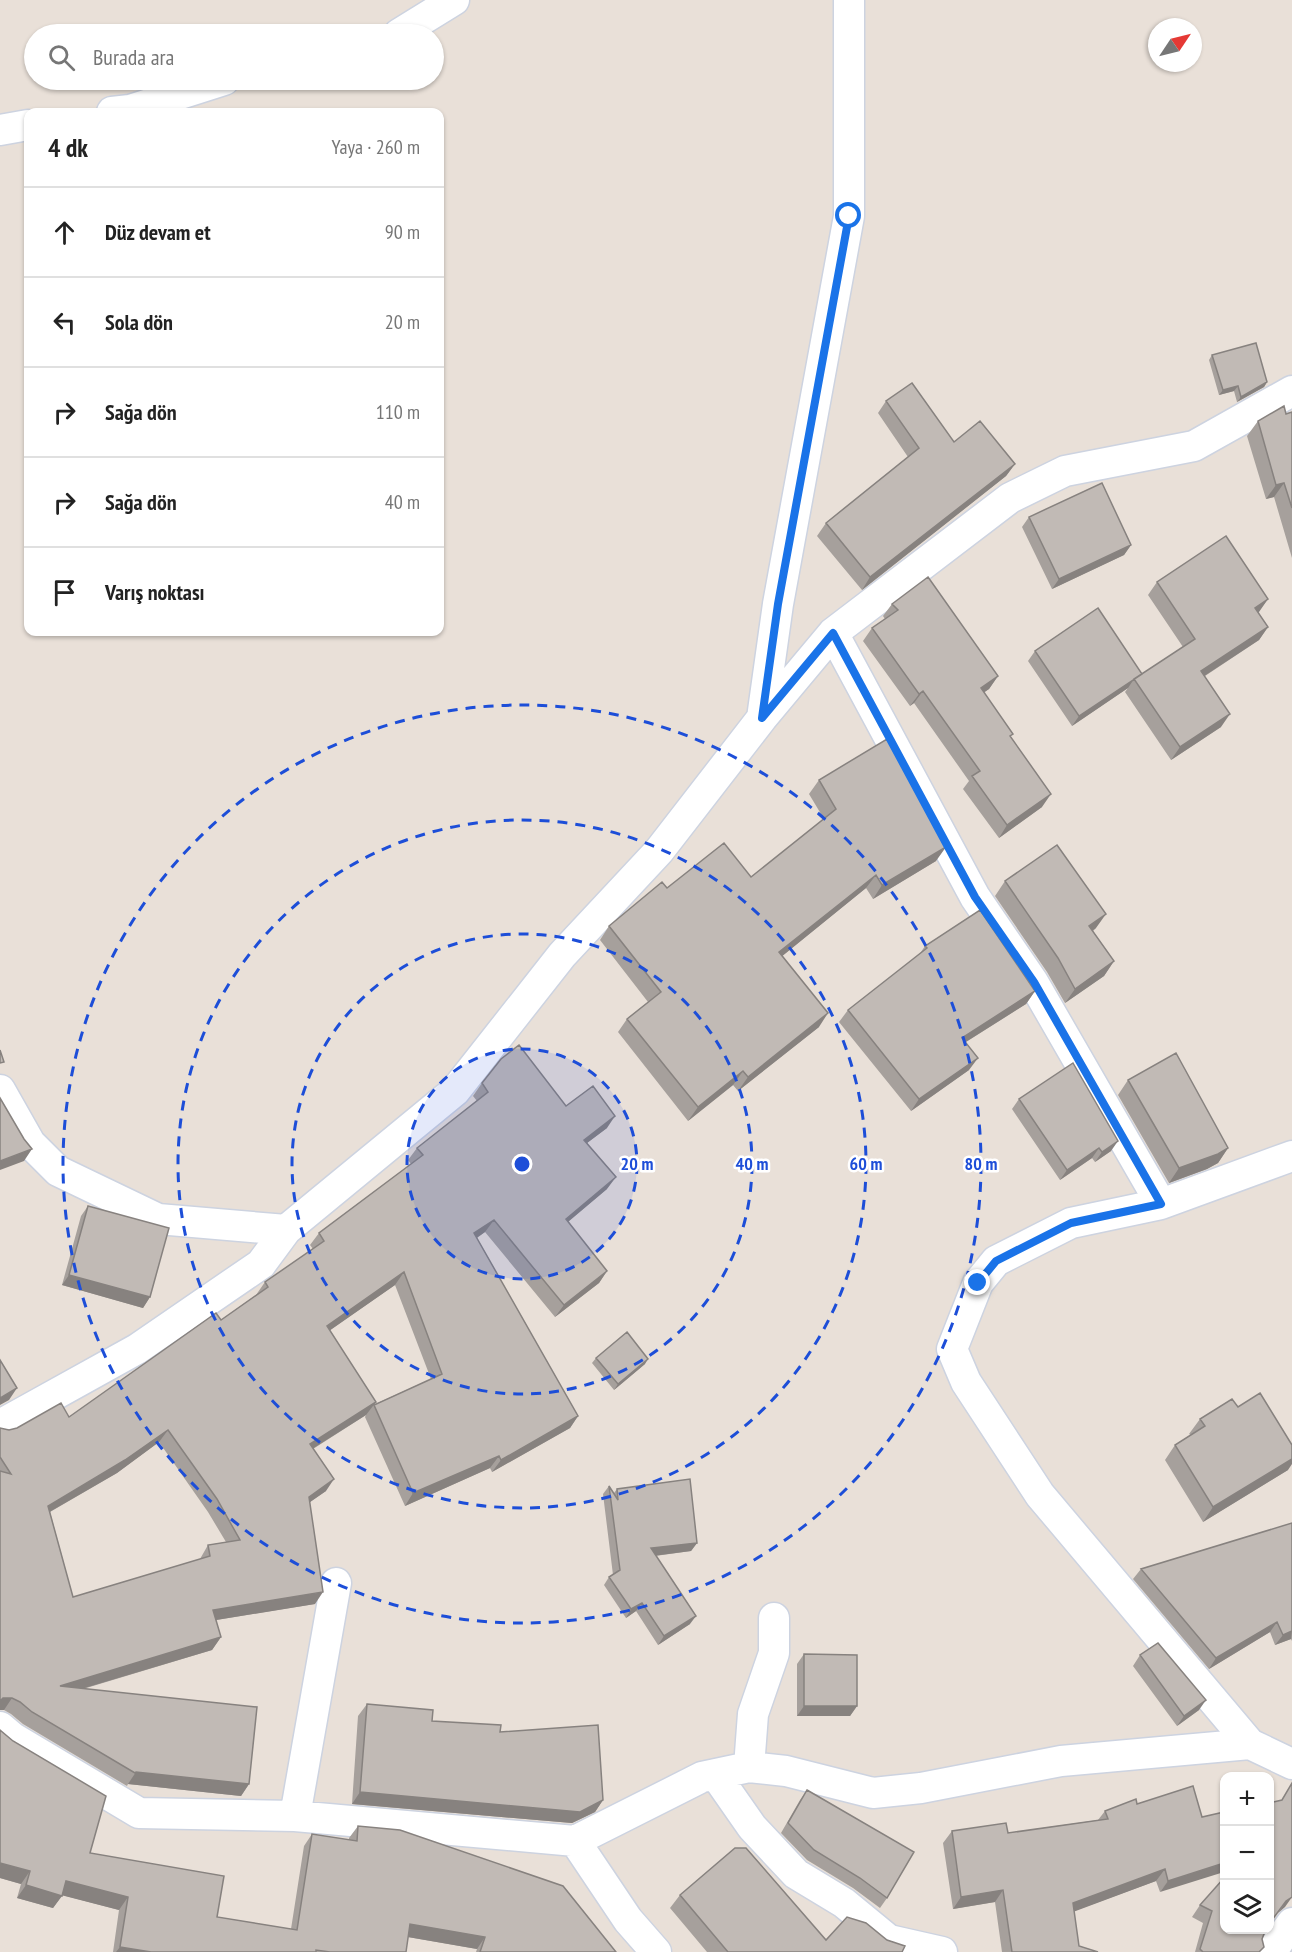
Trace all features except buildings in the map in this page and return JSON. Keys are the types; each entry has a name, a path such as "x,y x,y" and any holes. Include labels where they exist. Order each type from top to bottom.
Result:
{"street":[{"path":"415,24 454,0"},
{"path":"762,718 778,604 849,216 849,0"},
{"path":"136,108 193,90"},
{"path":"0,130 24,126"},
{"path":"0,1425 137,1349 261,1264 286,1230 455,1091 562,956 658,851 762,718 833,633 1010,498 1065,471 1194,446 1292,391"},
{"path":"833,633 975,897 1034,982 1161,1204"},
{"path":"0,1090 30,1143 58,1171 158,1219 286,1230"},
{"path":"1292,1156 1161,1204 1071,1223 996,1261 978,1283 952,1349 966,1382 1040,1495 1250,1744 1292,1764"},
{"path":"295,1816 336,1583"},
{"path":"749,1767 753,1714 774,1653 774,1618"},
{"path":"0,1727 13,1738 140,1813 295,1816 575,1842 702,1777 749,1767 786,1771 873,1793 921,1788 1061,1761 1250,1744"},
{"path":"715,1774 752,1827 796,1874 844,1903 889,1940 942,1952"},
{"path":"575,1842 628,1920 656,1952"},
{"path":"1271,1952 1292,1923"}],"route":[{"path":"849,216 778,604 762,718 833,633 975,897 1034,982 1161,1204 1071,1223 996,1261 978,1283"}]}
